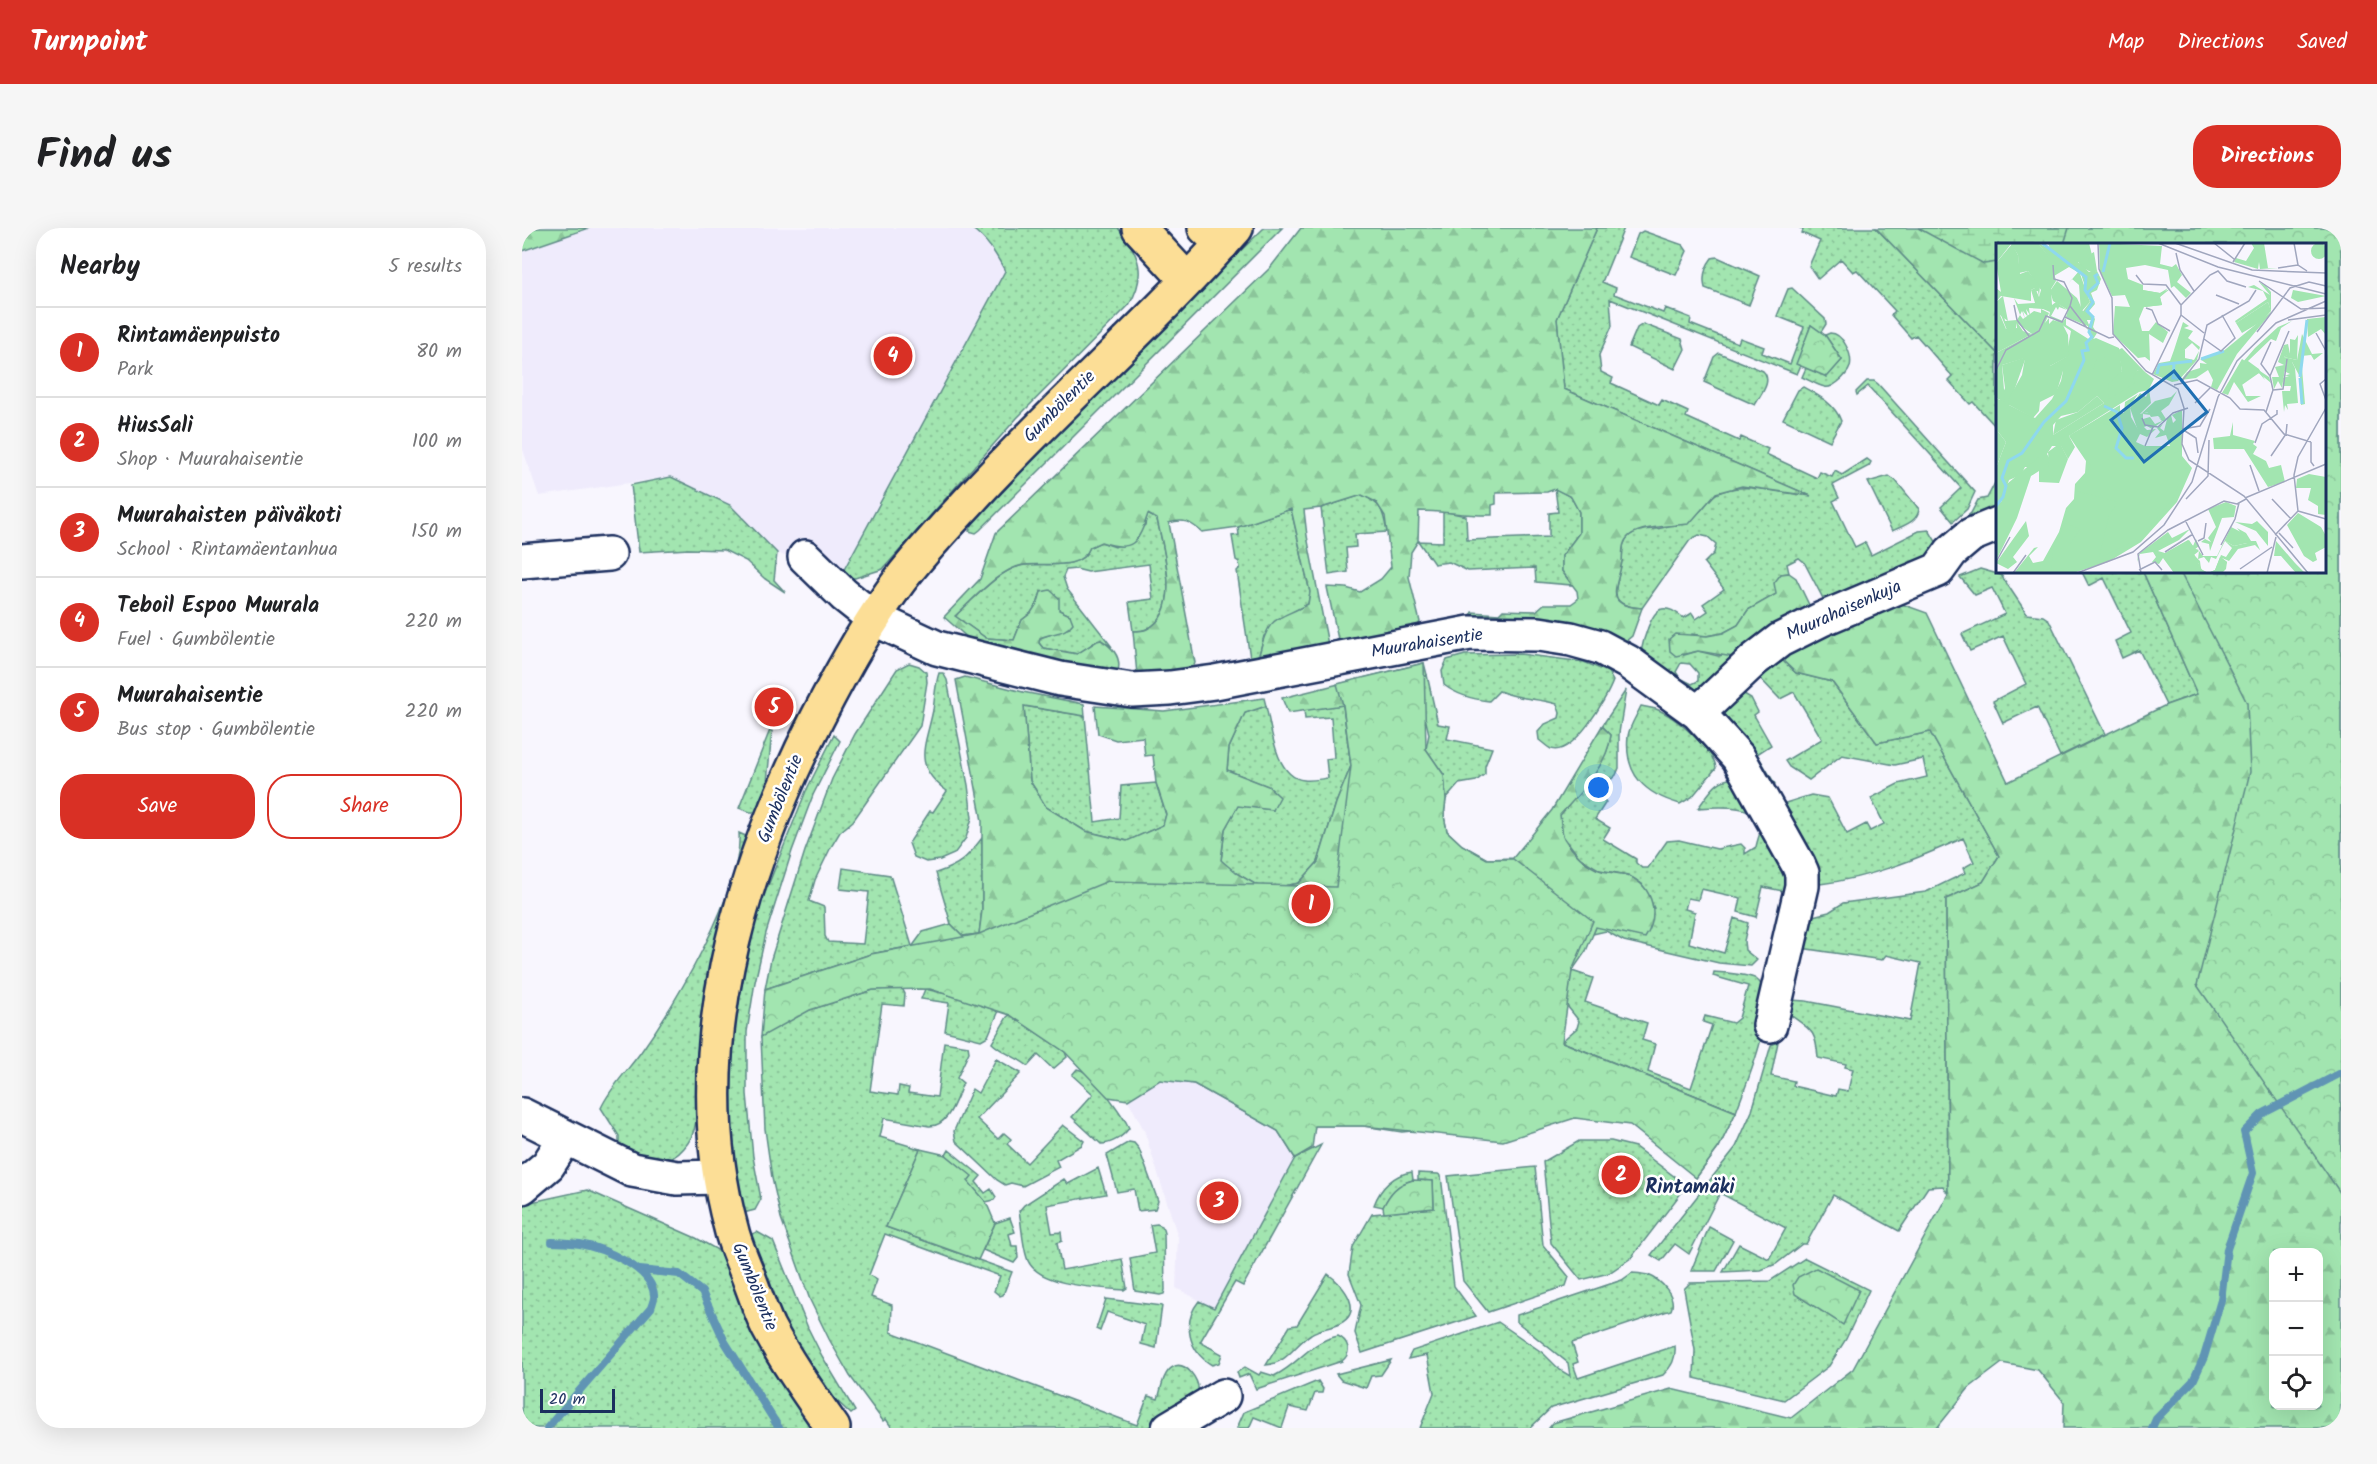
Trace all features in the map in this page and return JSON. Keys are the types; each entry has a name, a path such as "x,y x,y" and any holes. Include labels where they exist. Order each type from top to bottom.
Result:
{"main road":[{"path":"1139,228 1188,280"},
{"name":"Gumbölentie","path":"832,1428 798,1379 767,1324 731,1231 719,1176 714,1113 715,1040 736,926 764,838 792,768 826,700 873,618 928,545 985,484 1188,280 1221,233"}],"street":[{"name":"Muurahaisenkuja","path":"1698,713 1754,660 1780,640 1822,619 1938,570 1951,552 1971,535 1996,525"},
{"path":"522,561 609,554"},
{"name":"Muurahaisentie","path":"805,557 844,595 873,618 937,648 1060,679 1132,690 1215,682 1470,633 1539,634 1572,639 1600,647 1628,662 1698,713 1738,757 1791,848 1802,873 1802,886 1770,1025"},
{"path":"522,1115 632,1170 677,1178 719,1176"},
{"path":"522,1187 548,1165 566,1137"},
{"path":"1169,1428 1223,1396"}],"shaded area":[{"path":"589,228 971,228 981,235 996,254 1005,271 840,577 777,553 730,505 671,477 539,496 522,447 522,251"},
{"path":"1160,1080 1194,1084 1278,1131 1295,1158 1214,1308 1176,1288 1178,1237 1144,1130 1128,1100"}],"green space":[{"path":"522,228 589,228 522,251"},
{"path":"971,228 1118,228 1136,256 1139,274 1135,294 1129,305 1017,418 883,569 855,578 840,577 1005,271 991,247"},
{"path":"1264,228 1282,228 980,530 976,533 969,531 980,511 1111,377"},
{"path":"1301,228 1597,228 1557,319 1564,389 1811,496 1742,486 1716,493 1689,524 1649,528 1629,536 1624,545 1616,594 1622,604 1642,608 1632,636 1621,645 1470,619 1472,612 1499,614 1503,610 1536,611 1544,604 1571,604 1578,599 1577,591 1562,571 1562,556 1579,533 1579,512 1571,497 1555,489 1547,492 1496,493 1496,504 1492,505 1492,515 1419,511 1418,541 1411,552 1409,577 1420,622 1417,628 1339,644 1327,587 1346,588 1360,592 1381,579 1391,567 1385,516 1376,502 1362,495 1321,508 1304,510 1329,650 1209,669 1214,665 1240,662 1259,655 1266,633 1274,621 1308,604 1310,592 1291,509 1238,527 1202,532 1187,522 1169,523 1195,663 1190,673 1137,675 1133,631 1147,629 1158,621 1165,609 1168,594 1166,562 1157,519 1148,514 1141,532 1133,543 1120,546 1101,542 1090,547 1085,555 1071,563 1023,565 1014,568 987,586 955,616 986,638 1014,640 1022,620 1031,613 1041,592 1050,590 1059,598 1059,610 1070,615 1073,623 1062,631 1040,638 1039,643 1043,648 1077,654 1101,640 1110,647 1118,659 1117,675 985,653 944,617 980,579 996,533 1270,268"},
{"path":"1597,228 1624,228 1602,282 1616,288 1614,294 1663,313 1665,308 1691,318 1690,324 1738,343 1740,338 1764,347 1762,353 1790,364 1804,327 1777,316 1788,289 1792,288 1825,319 1826,324 1821,332 1811,325 1797,364 1801,365 1797,374 1610,299 1612,326 1599,355 1601,372 1613,378 1611,383 1659,405 1662,400 1688,412 1686,417 1739,441 1741,437 1768,449 1766,454 1817,478 1820,472 1832,477 1835,471 1842,475 1867,459 1871,462 1869,466 1833,485 1839,498 1833,501 1855,547 1865,542 1871,555 1919,531 1929,530 1941,550 1934,556 1827,606 1804,562 1799,558 1787,564 1789,573 1781,574 1777,594 1748,610 1738,625 1723,633 1707,636 1692,634 1684,655 1698,651 1718,656 1753,650 1706,691 1690,693 1641,652 1648,627 1658,611 1668,609 1684,618 1692,613 1696,619 1708,611 1703,604 1724,589 1704,563 1714,553 1716,544 1708,537 1699,535 1690,540 1642,608 1623,604 1616,595 1625,541 1630,535 1639,531 1661,528 1687,519 1701,510 1715,494 1729,489 1751,488 1808,495 1564,389 1557,319","holes":["1681,663 1690,664 1698,673 1698,681 1692,684 1680,678 1676,672"]},
{"path":"1800,228 1876,228 1996,352 1996,427 1949,381 1953,377 1916,335 1911,338 1891,315 1895,311 1857,270 1853,272 1841,259 1818,279 1809,266 1820,241 1802,233 1803,230"},
{"path":"1876,228 2341,228 2341,1428 2063,1428 2064,1402 2038,1370 2002,1363 1969,1388 1937,1428 1549,1428 1553,1423 1671,1389 1791,1418 1853,1369 1948,1194 1946,899 1983,882 1999,856 1930,732 1877,743 1832,682 1796,673 1778,656 1899,603 1927,613 2008,782 2166,705 2197,694 2143,573 2326,573 2326,243 1996,243 1996,352"},
{"path":"1918,228 2341,228 2326,532 2326,243 1996,243 1996,262 1984,264"},
{"path":"2069,228 2341,228 2341,1194 2197,985 2250,772 2247,703 2181,573 2326,573 2326,243 2064,243"},
{"path":"1643,231 1683,245 1687,251 1676,275 1629,257 1638,234"},
{"path":"1717,257 1760,276 1749,305 1705,288 1706,268 1712,258"},
{"path":"1643,324 1682,339 1685,349 1675,369 1629,347 1637,328"},
{"path":"1811,325 1825,335 1842,360 1827,377 1796,364"},
{"path":"1830,333 1843,341 1851,362 1843,377 1827,387 1802,377 1806,368 1827,376 1842,360 1825,335"},
{"path":"1719,353 1763,371 1766,375 1765,388 1755,405 1704,382 1714,357"},
{"path":"1867,381 1874,381 1878,384 1975,492 1967,509 1953,522 1941,507 1961,488 1868,386 1857,395 1856,392"},
{"path":"1803,387 1825,401 1835,410 1841,421 1830,441 1783,419 1798,390"},
{"path":"1889,476 1896,481 1919,509 1913,520 1892,531 1868,482"},
{"path":"671,477 730,505 777,553 774,580 785,592 765,579 746,561 724,550 689,549 639,552 631,485"},
{"path":"1996,481 1996,517 1957,525 1971,513 1978,500 1987,498"},
{"path":"1555,488 1571,497 1579,512 1579,533 1562,556 1562,571 1572,585 1536,582 1535,568 1468,571 1449,562 1434,564 1418,541 1443,542 1443,511 1466,516 1467,540 1549,537 1549,513 1558,512"},
{"path":"1362,495 1378,505 1387,532 1355,534 1356,547 1346,548 1348,572 1329,575 1321,508"},
{"path":"1291,509 1310,592 1308,604 1295,611 1264,636 1259,655 1250,658 1237,571 1240,568 1236,560 1232,536 1239,535 1238,527"},
{"path":"1147,514 1157,519 1166,562 1168,594 1165,609 1158,621 1147,629 1133,631 1129,602 1153,599 1149,564 1088,572 1076,569 1066,570 1063,577 1067,589 1112,647 1101,640 1078,654 1043,648 1039,643 1040,638 1070,628 1070,615 1059,610 1041,592 1031,613 1022,620 1014,640 986,638 955,616 994,580 1012,569 1029,565 1070,563 1085,555 1090,547 1101,542 1115,547 1145,525"},
{"path":"1980,569 2001,575 2027,614 2043,616 2049,620 2105,734 2060,756 2037,707 2003,723 1993,701 2026,684 2003,636 1970,651 1962,634 2005,614 1992,588 1975,595 1960,577"},
{"path":"1789,573 1796,578 1813,613 1753,650 1733,657 1698,651 1676,656 1670,651 1669,639 1675,634 1707,636 1723,633 1738,625 1748,610 1776,594 1774,583 1781,574"},
{"path":"2082,573 2143,573 2197,694 2166,705 2139,650 2122,658 2115,641 2131,633 2104,578 2089,586"},
{"path":"1520,654 1584,662 1608,672 1613,681 1588,724 1569,744 1560,749 1551,749 1546,746 1539,740 1538,732 1545,724 1559,718 1557,704 1499,691 1489,701 1470,698 1444,685 1442,671 1447,660 1465,655"},
{"path":"1778,656 1796,673 1832,682 1877,743 1930,732 1999,856 1983,882 1946,899 1948,1194 1943,1186 1928,1187 1899,1231 1833,1195 1806,1244 1802,1244 1776,1264 1761,1270 1723,1272 1739,1244 1769,1259 1786,1228 1720,1193 1689,1254 1675,1244 1661,1261 1651,1255 1736,1147 1752,1111 1771,1045 1778,1042 1771,1076 1794,1081 1793,1086 1836,1096 1838,1089 1848,1091 1853,1069 1845,1067 1846,1064 1818,1058 1814,1036 1789,1014 1790,1000 1910,1021 1921,963 1886,955 1882,960 1801,948 1805,926 1813,916 1829,912 1843,903 1926,892 1965,873 1963,868 1974,862 1963,838 1911,860 1857,877 1820,884 1810,876 1779,805 1811,795 1828,798 1847,834 1866,824 1870,831 1884,824 1871,798 1898,784 1927,777 1923,759 1895,765 1842,755 1809,780 1789,767 1785,761 1822,739 1794,692 1780,699 1756,674"},
{"path":"909,663 919,666 926,672 927,682 920,726 853,821 840,832 815,880 809,901 824,907 825,936 828,942 863,944 869,892 840,889 843,868 890,875 912,946 871,954 765,989 771,959 805,851 832,779 855,734 897,669"},
{"path":"1424,663 1427,675 1380,693 1444,775 1446,799 1444,816 1447,831 1462,845 1487,859 1513,858 1552,810 1602,726 1611,735 1609,746 1599,768 1560,815 1562,833 1571,848 1591,866 1602,871 1623,874 1638,881 1649,895 1653,912 1652,921 1645,938 1596,927 1586,951 1572,971 1548,1036 1736,1112 1719,1147 1696,1178 1673,1155 1678,1141 1598,1112 1402,1132 1363,1126 1315,1126 1295,1158 1278,1131 1194,1084 1175,1081 1055,1027 871,954 912,947 923,932 951,924 963,936 979,934 982,910 982,821 956,680 965,677 1084,704 1085,716 1024,706 1030,781 1046,807 1085,831 1127,841 1163,825 1166,814 1156,783 1153,755 1145,756 1143,737 1116,740 1098,734 1095,706 1164,711 1264,698 1266,706 1245,713 1229,748 1227,770 1268,786 1280,797 1273,810 1238,806 1225,829 1221,860 1236,873 1265,890 1299,883 1318,862 1336,803 1351,766 1343,705 1288,713 1282,698"},
{"path":"1424,663 1426,749 1444,775 1446,799 1444,816 1447,831 1462,845 1487,859 1513,859 1593,921 1572,971 1562,1042 1736,1112 1719,1147 1696,1178 1630,1125 1575,1118 1503,1141 1363,1126 1315,1126 1312,1148 1295,1158 1278,1131 1194,1084 1160,1080 1128,1100 1108,1097 1065,1052 1010,1015 930,989 873,990 810,1010 761,1037 765,989 871,954 979,934 1108,881 1336,887 1351,766 1343,705 1337,684"},
{"path":"939,673 943,673 947,680 968,785 972,818 966,838 954,854 940,860 926,862 914,857 909,843 930,811 933,812 947,791 929,772 924,754"},
{"path":"1427,675 1438,724 1450,726 1447,739 1492,748 1485,766 1485,774 1476,781 1459,784 1446,799 1444,775 1426,749 1429,734 1424,713 1421,679"},
{"path":"1626,690 1619,733 1619,768 1616,775 1597,792 1606,802 1595,819 1610,828 1603,839 1636,859 1636,863 1642,868 1648,868 1667,841 1679,840 1717,849 1741,844 1745,848 1745,854 1756,847 1761,830 1759,820 1754,814 1736,808 1698,808 1719,783 1731,779 1738,780 1794,871 1771,948 1783,891 1763,887 1756,917 1738,912 1741,898 1701,889 1698,900 1688,898 1685,909 1695,912 1689,943 1724,953 1734,918 1748,923 1744,941 1745,950 1757,960 1751,966 1719,963 1624,941 1606,931 1593,934 1596,927 1654,908 1642,884 1628,875 1600,870 1580,858 1563,836 1560,815 1592,778 1604,757 1611,735 1602,726"},
{"path":"1744,694 1751,698 1758,712 1754,715 1771,745 1757,754 1775,784 1772,787 1719,720 1729,704"},
{"path":"1343,705 1351,766 1336,803 1318,862 1299,883 1265,890 1221,861 1225,829 1238,805 1273,810 1267,786 1227,770 1229,748 1245,713 1266,706 1276,750 1287,771 1304,780 1328,778 1326,759 1334,758 1331,717 1305,719 1304,710"},
{"path":"1024,706 1085,716 1095,822 1119,818 1121,786 1156,783 1166,815 1163,825 1128,841 1085,831 1046,807 1030,781"},
{"path":"1641,706 1663,712 1682,725 1701,743 1714,760 1716,768 1692,797 1680,804 1657,795 1639,781 1633,772 1628,750 1628,736"},
{"path":"770,730 772,731 767,782 756,812 750,812 739,808"},
{"path":"834,735 840,741 813,795 792,851 766,933 755,982 747,1032 747,1094 753,1157 761,1199 755,1210 743,1213 733,1157 729,1089 732,1032 751,928 806,791"},
{"path":"739,833 750,838 706,1007 697,1064 697,1108 694,1129 684,1148 676,1156 668,1160 653,1161 619,1147 619,1136 601,1108 671,1006 704,946 730,885 737,857"},
{"path":"982,838 982,910 979,934 963,936 951,924 936,873 962,860"},
{"path":"1572,971 1593,978 1585,1002 1647,1023 1642,1040 1655,1044 1648,1072 1691,1088 1712,1025 1703,1022 1705,1016 1733,1023 1739,1018 1748,986 1713,976 1714,972 1756,979 1764,990 1766,1005 1764,1023 1754,1064 1736,1112 1561,1042 1577,1028 1579,1021 1564,1002"},
{"path":"902,988 905,994 904,1006 882,1004 870,1091 898,1095 899,1086 909,1088 908,1093 937,1097 944,1042 968,1046 969,1052 957,1078 963,1083 951,1110 942,1122 929,1126 884,1118 880,1137 920,1149 886,1227 1012,1272 1003,1295 1000,1296 994,1291 1000,1276 885,1234 869,1275 877,1280 871,1297 892,1305 891,1332 1137,1425 1148,1396 1158,1399 1167,1373 1173,1367 1182,1366 1191,1372 1197,1382 1198,1391 1196,1397 1177,1413 1148,1427 892,1428 886,1419 883,1421 850,1376 810,1300 781,1218 765,1129 761,1037 771,1022 873,990"},
{"path":"925,989 960,997 995,1010 998,1013 988,1036 981,1040 945,1031 949,1003 921,999"},
{"path":"1010,1015 1065,1052 1067,1057 1053,1069 1038,1055 1028,1066 996,1046 992,1043"},
{"path":"996,1059 1021,1073 977,1119 998,1139 1004,1133 1011,1139 1007,1144 1027,1163 1063,1125 1084,1141 1082,1145 1056,1160 1059,1167 1023,1186 1011,1183 1005,1185 997,1180 956,1141 954,1131 972,1089 978,1093"},
{"path":"1077,1069 1083,1071 1097,1083 1129,1128 1109,1143 1101,1144 1072,1117 1093,1094 1072,1075"},
{"path":"1579,1141 1611,1141 1635,1147 1683,1183 1685,1188 1631,1258 1609,1273 1581,1280 1551,1243 1543,1162"},
{"path":"1129,1142 1134,1143 1139,1149 1158,1201 1155,1209 1138,1211 1134,1189 1117,1192 1107,1155"},
{"path":"1321,1145 1243,1286 1235,1282 1200,1342 1222,1354 1219,1363 1212,1365 1197,1352 1190,1336 1190,1318 1194,1309 1199,1301 1214,1308 1295,1158"},
{"path":"920,1149 946,1155 972,1176 968,1181 986,1202 995,1223 978,1260 886,1227"},
{"path":"949,1150 981,1176 976,1182 985,1193 991,1189 996,1197 994,1200 986,1202 967,1181 971,1176 946,1155"},
{"path":"1535,1167 1543,1245 1569,1277 1566,1286 1488,1312 1463,1281 1448,1176"},
{"path":"1098,1168 1106,1194 1047,1205 1052,1233 1061,1232 1062,1241 1057,1243 1062,1270 1122,1259 1127,1288 1124,1290 1069,1284 1042,1275 1032,1267 1024,1246 1019,1211 1024,1205 1064,1179 1068,1184"},
{"path":"1412,1172 1413,1180 1395,1190 1383,1207 1374,1205 1388,1183 1405,1173"},
{"path":"1418,1173 1441,1176 1454,1286 1476,1316 1362,1353 1355,1333 1361,1305 1349,1274 1353,1247 1372,1214 1434,1208 1433,1181 1418,1180"},
{"path":"1413,1180 1433,1181 1434,1208 1384,1213 1383,1207 1391,1193"},
{"path":"587,1190 696,1238 723,1253 817,1428 522,1428 522,1204"},
{"path":"1010,1218 1015,1232 1009,1234 1012,1246 1017,1246 1018,1258 1014,1263 983,1250 995,1223"},
{"path":"1150,1225 1162,1226 1164,1233 1165,1290 1164,1294 1160,1295 1135,1291 1130,1258 1155,1253"},
{"path":"1709,1227 1733,1240 1716,1271 1691,1271"},
{"path":"757,1232 773,1241 808,1328 855,1411 851,1414 807,1373 773,1305 749,1235"},
{"path":"1805,1258 1869,1290 1846,1339 1829,1366 1784,1400 1694,1378 1695,1350 1684,1289 1690,1283 1770,1281"},
{"path":"1816,1268 1859,1290 1843,1325 1795,1294 1793,1285 1798,1277"},
{"path":"1632,1273 1648,1275 1663,1285 1672,1299 1671,1310 1572,1343 1578,1362 1573,1364 1578,1378 1675,1346 1673,1362 1663,1375 1551,1408 1530,1428 1420,1428 1434,1393 1427,1355 1408,1359 1412,1351 1498,1322 1543,1353 1560,1370 1570,1376 1568,1363 1517,1322 1517,1315 1622,1280"},
{"path":"1328,1274 1346,1292 1349,1299 1350,1314 1346,1320 1311,1334 1280,1361 1266,1365 1290,1326 1297,1325"},
{"path":"1106,1299 1162,1306 1156,1348 1141,1344 1145,1325 1107,1312 1100,1331 1096,1329"},
{"path":"1338,1336 1345,1341 1348,1347 1347,1354 1342,1361 1256,1389 1249,1374 1239,1378 1237,1372 1245,1367 1259,1375 1261,1372 1274,1376 1291,1366 1319,1343"},
{"path":"1391,1360 1381,1375 1371,1376 1366,1388 1341,1380 1336,1374"},
{"path":"1318,1381 1323,1389 1322,1393 1315,1393 1308,1411 1289,1407 1282,1428 1254,1417 1249,1428 1237,1428 1244,1412"}],"waterway":[{"path":"2152,1428 2156,1419 2193,1381 2204,1357 2221,1300 2227,1249 2253,1173 2244,1132 2262,1114 2341,1073"},
{"path":"547,1428 651,1308 654,1300 651,1285 645,1276 625,1261 590,1246 552,1242"},
{"path":"640,1270 679,1274 702,1292 725,1342 779,1428"}],"place":[{"name":"Teboil Espoo Muurala","path":"893,356"},
{"name":"Muurahaisentie","path":"774,707"},
{"name":"Rintamäenpuisto","path":"1311,904"},
{"name":"HiusSali","path":"1621,1175"},
{"name":"Muurahaisten päiväkoti","path":"1219,1201"}],"district":[{"name":"Rintamäki","path":"1690,1188"}]}
